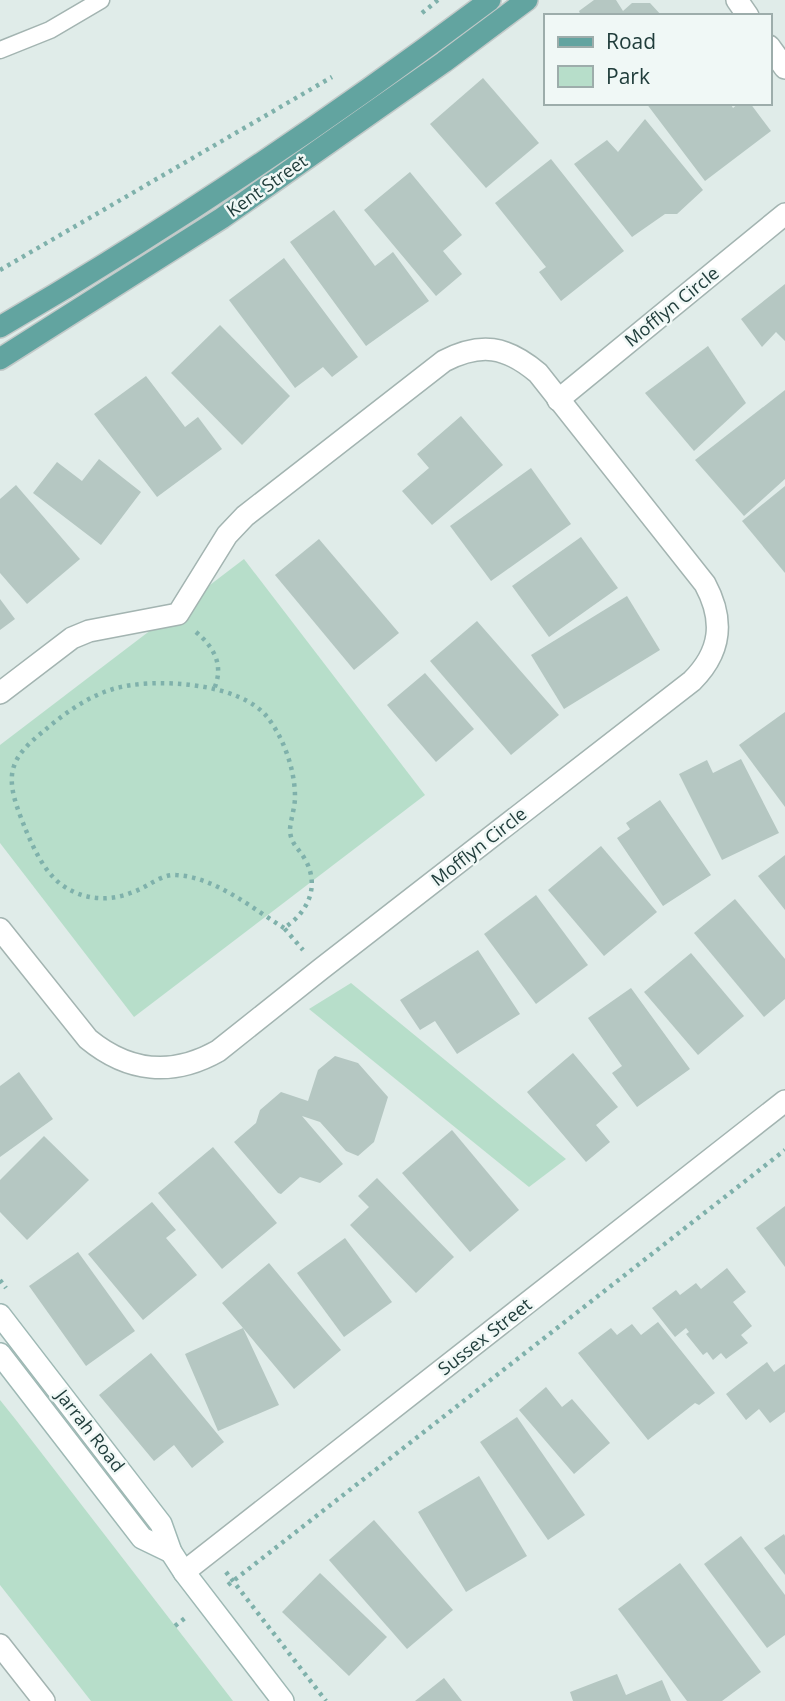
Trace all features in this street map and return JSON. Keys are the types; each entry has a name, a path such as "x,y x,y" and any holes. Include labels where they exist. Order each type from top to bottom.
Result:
{"main road":[{"name":"Kent Street","path":"0,327 78,282 241,178 404,65 491,0"},
{"name":"Kent Street","path":"0,359 222,218 444,62 527,0"}],"street":[{"path":"771,49 785,68"},
{"name":"Mofflyn Circle","path":"558,400 785,214"},
{"name":"Mofflyn Circle","path":"0,929 88,1039 105,1053 152,1069 201,1061 218,1051 692,681 705,668 714,651 718,633 712,597 705,584 538,373 523,360 505,352 487,349 463,351 444,362 245,516 227,535 178,614"},
{"path":"0,693 80,634 178,614"},
{"name":"Sussex Street","path":"184,1572 785,1101"},
{"name":"Jarrah Road","path":"0,1315 161,1524 171,1552 184,1572 283,1701"},
{"name":"Jarrah Road","path":"0,1354 142,1538 171,1552"},
{"path":"0,1644 44,1701"}],"lane":[{"path":"0,50 50,30 101,0"}],"path":[{"path":"417,17 438,0"},
{"path":"0,270 340,73"},
{"path":"178,614 205,640 215,654 219,667 214,689"},
{"path":"284,928 298,919 308,905 312,885 306,861 291,841 295,798 289,760 269,718 259,708 214,689 177,683 114,689 87,700 64,714 30,743 14,765 12,778 20,816 48,871 62,886 95,900 118,898 173,874 214,885 284,928 321,969"},
{"path":"175,1626 785,1150"}],"green space":[{"path":"244,559 425,795 134,1017 0,843 0,745"},
{"path":"351,983 566,1159 529,1187 309,1009"},
{"path":"0,1400 233,1701 91,1701 0,1585"}],"building":[{"path":"594,0 616,0 623,11 632,3 650,3 660,14 580,14 579,11"},
{"path":"483,78 539,143 486,188 430,124"},
{"path":"648,105 731,105 733,108 737,105 752,105 771,131 705,181"},
{"path":"645,119 703,190 677,214 665,214 632,237 574,164 607,140 618,152"},
{"path":"551,159 624,251 561,301 539,272 546,267 495,203"},
{"path":"410,172 462,235 443,251 462,274 436,296 364,210"},
{"path":"334,210 375,266 393,252 429,301 366,346 290,242"},
{"path":"284,258 358,357 332,377 323,367 295,388 229,300"},
{"path":"785,284 785,341 776,332 762,347 741,319"},
{"path":"220,325 290,396 242,445 171,373"},
{"path":"708,346 746,403 694,451 645,393"},
{"path":"146,376 185,427 198,417 222,449 157,497 94,414"},
{"path":"785,390 785,479 744,516 695,460"},
{"path":"461,416 503,465 432,525 402,491 429,468 417,454"},
{"path":"99,459 141,492 101,545 33,493 57,462 82,481"},
{"path":"531,468 571,524 491,581 450,526"},
{"path":"16,485 80,559 27,604 0,573 0,499"},
{"path":"785,486 785,573 742,521"},
{"path":"581,537 618,588 549,637 512,586"},
{"path":"319,539 399,633 354,670 275,575"},
{"path":"627,596 660,650 564,709 531,655"},
{"path":"0,599 15,619 0,630"},
{"path":"477,621 559,715 511,755 430,661"},
{"path":"425,673 474,729 436,762 387,705"},
{"path":"785,712 785,807 739,745"},
{"path":"741,759 779,833 722,860 679,774 707,760 713,773"},
{"path":"660,800 711,875 663,906 617,838 630,829 626,823"},
{"path":"601,846 657,912 604,956 548,890"},
{"path":"785,855 785,910 758,876"},
{"path":"536,895 588,965 536,1004 484,934"},
{"path":"735,899 785,959 785,999 764,1017 694,933"},
{"path":"478,950 520,1014 457,1054 435,1021 420,1030 400,1000"},
{"path":"691,953 744,1016 698,1055 644,992"},
{"path":"631,988 690,1069 637,1107 612,1073 622,1066 588,1018"},
{"path":"573,1053 618,1107 596,1125 610,1142 586,1162 527,1092"},
{"path":"335,1056 358,1063 388,1097 374,1142 358,1156 346,1151 320,1122 302,1116 343,1164 320,1183 300,1177 281,1194 278,1193 234,1142 256,1123 260,1110 281,1092 308,1101 318,1070"},
{"path":"19,1072 53,1119 0,1157 0,1086"},
{"path":"452,1130 519,1210 470,1252 402,1173"},
{"path":"44,1136 89,1180 27,1240 0,1212 0,1180"},
{"path":"213,1147 277,1223 222,1269 158,1193"},
{"path":"377,1178 454,1257 416,1293 350,1225 369,1207 358,1196"},
{"path":"152,1202 176,1230 166,1238 197,1275 143,1320 88,1254"},
{"path":"785,1206 785,1267 756,1228"},
{"path":"345,1238 392,1302 344,1337 297,1273"},
{"path":"78,1252 135,1331 86,1366 29,1286"},
{"path":"269,1263 341,1350 294,1389 222,1303"},
{"path":"727,1268 746,1292 733,1302 752,1326 741,1335 748,1343 726,1359 721,1353 713,1360 707,1352 703,1355 686,1334 689,1332 686,1328 675,1337 652,1308 676,1290 680,1295 696,1283 701,1289"},
{"path":"658,1322 715,1393 699,1405 695,1403 648,1440 578,1353 611,1328 617,1335 632,1324 641,1335"},
{"path":"243,1328 279,1405 218,1431 185,1354"},
{"path":"151,1353 224,1442 192,1468 174,1445 154,1461 99,1395"},
{"path":"767,1362 774,1372 785,1364 785,1412 770,1423 759,1409 746,1420 726,1394"},
{"path":"546,1387 562,1407 572,1399 610,1443 574,1474 519,1410"},
{"path":"517,1417 585,1515 548,1540 480,1442"},
{"path":"479,1476 527,1556 466,1592 418,1512"},
{"path":"374,1520 453,1610 407,1649 329,1560"},
{"path":"784,1534 785,1536 785,1575 764,1548"},
{"path":"741,1536 785,1595 785,1635 767,1648 704,1564"},
{"path":"680,1563 761,1672 722,1701 687,1701 618,1609"},
{"path":"320,1573 387,1637 349,1676 282,1612"},
{"path":"617,1674 626,1695 662,1680 671,1701 573,1701 570,1692"},
{"path":"444,1678 462,1701 415,1701"}]}
